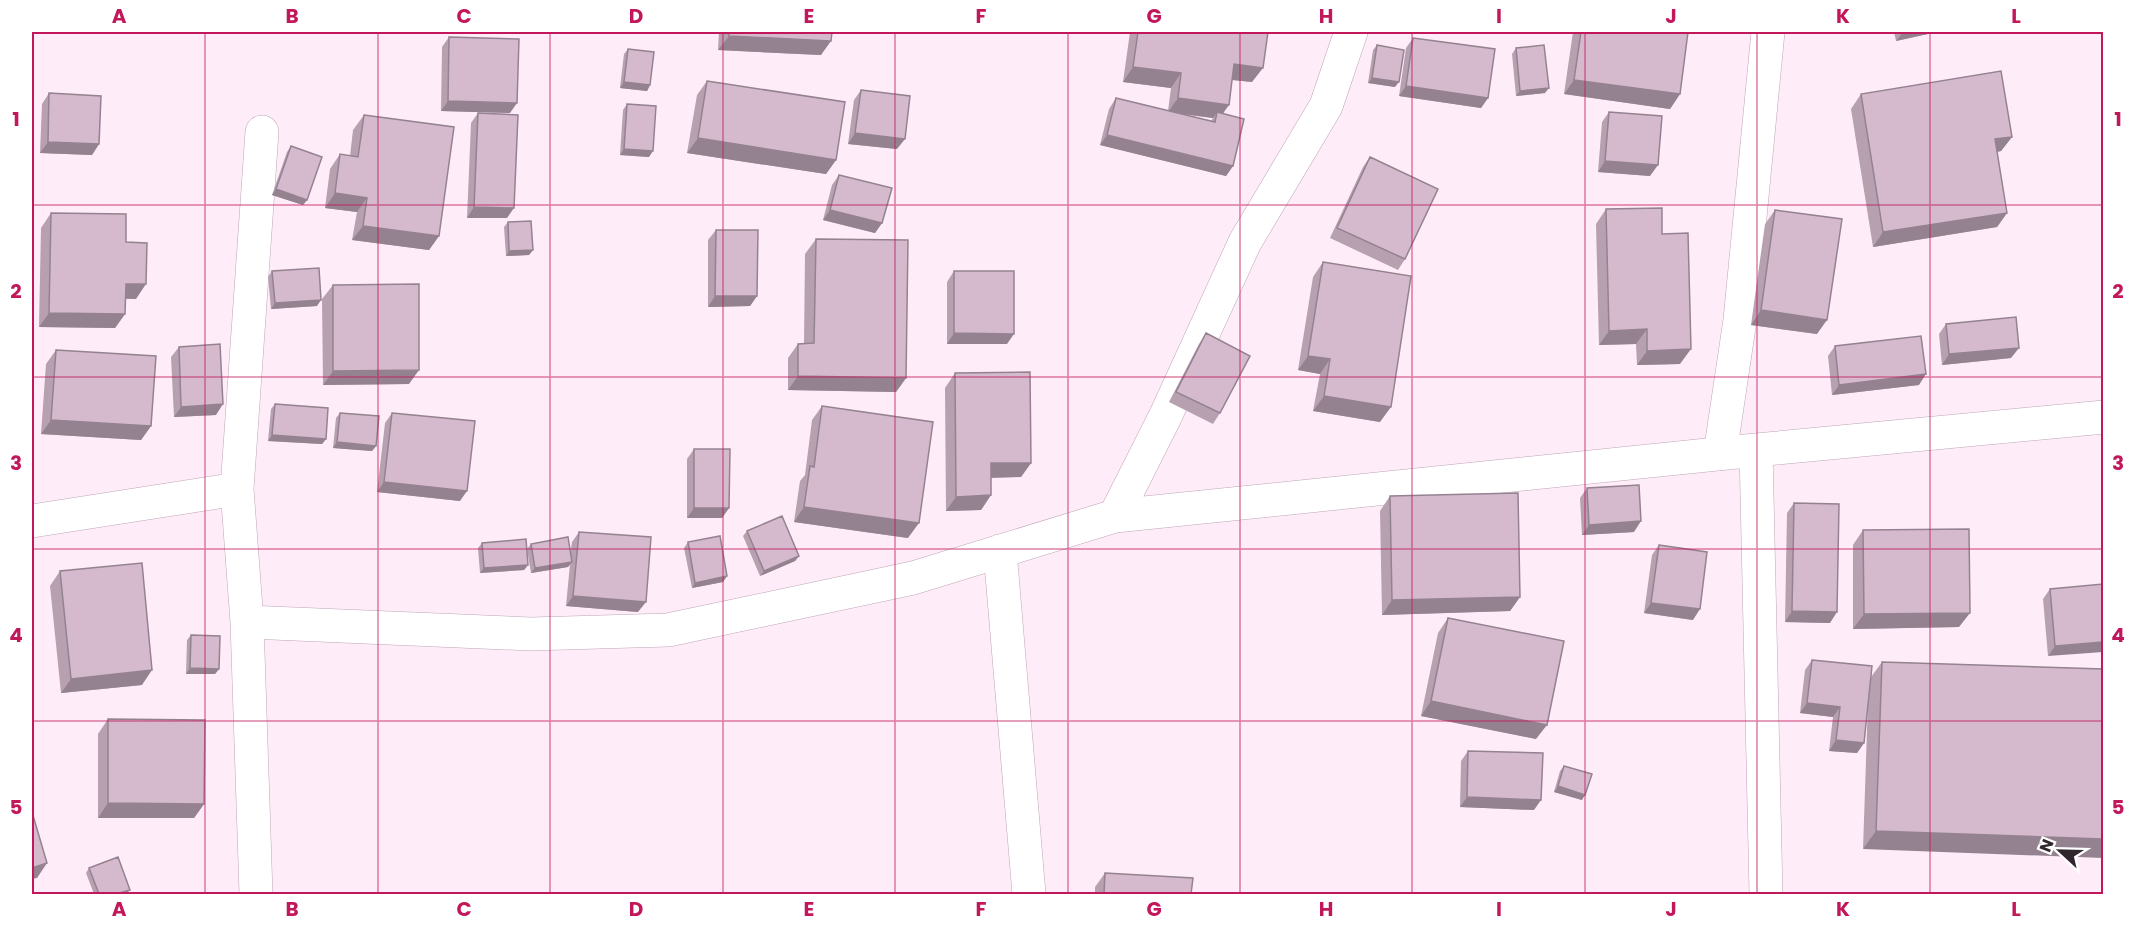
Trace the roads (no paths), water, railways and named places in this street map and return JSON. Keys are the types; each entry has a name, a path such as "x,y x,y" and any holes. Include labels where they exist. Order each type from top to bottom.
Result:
{"street":[{"path":"1115,516 1165,417 1245,242 1326,106 1351,32"},
{"path":"1720,454 1740,320 1768,32"},
{"path":"256,894 247,622 237,489 262,132"},
{"path":"247,622 531,634 668,630 913,578 1115,516 2103,417"},
{"path":"1756,450 1766,894"},
{"path":"32,521 237,489"},
{"path":"1000,551 1029,894"}]}
